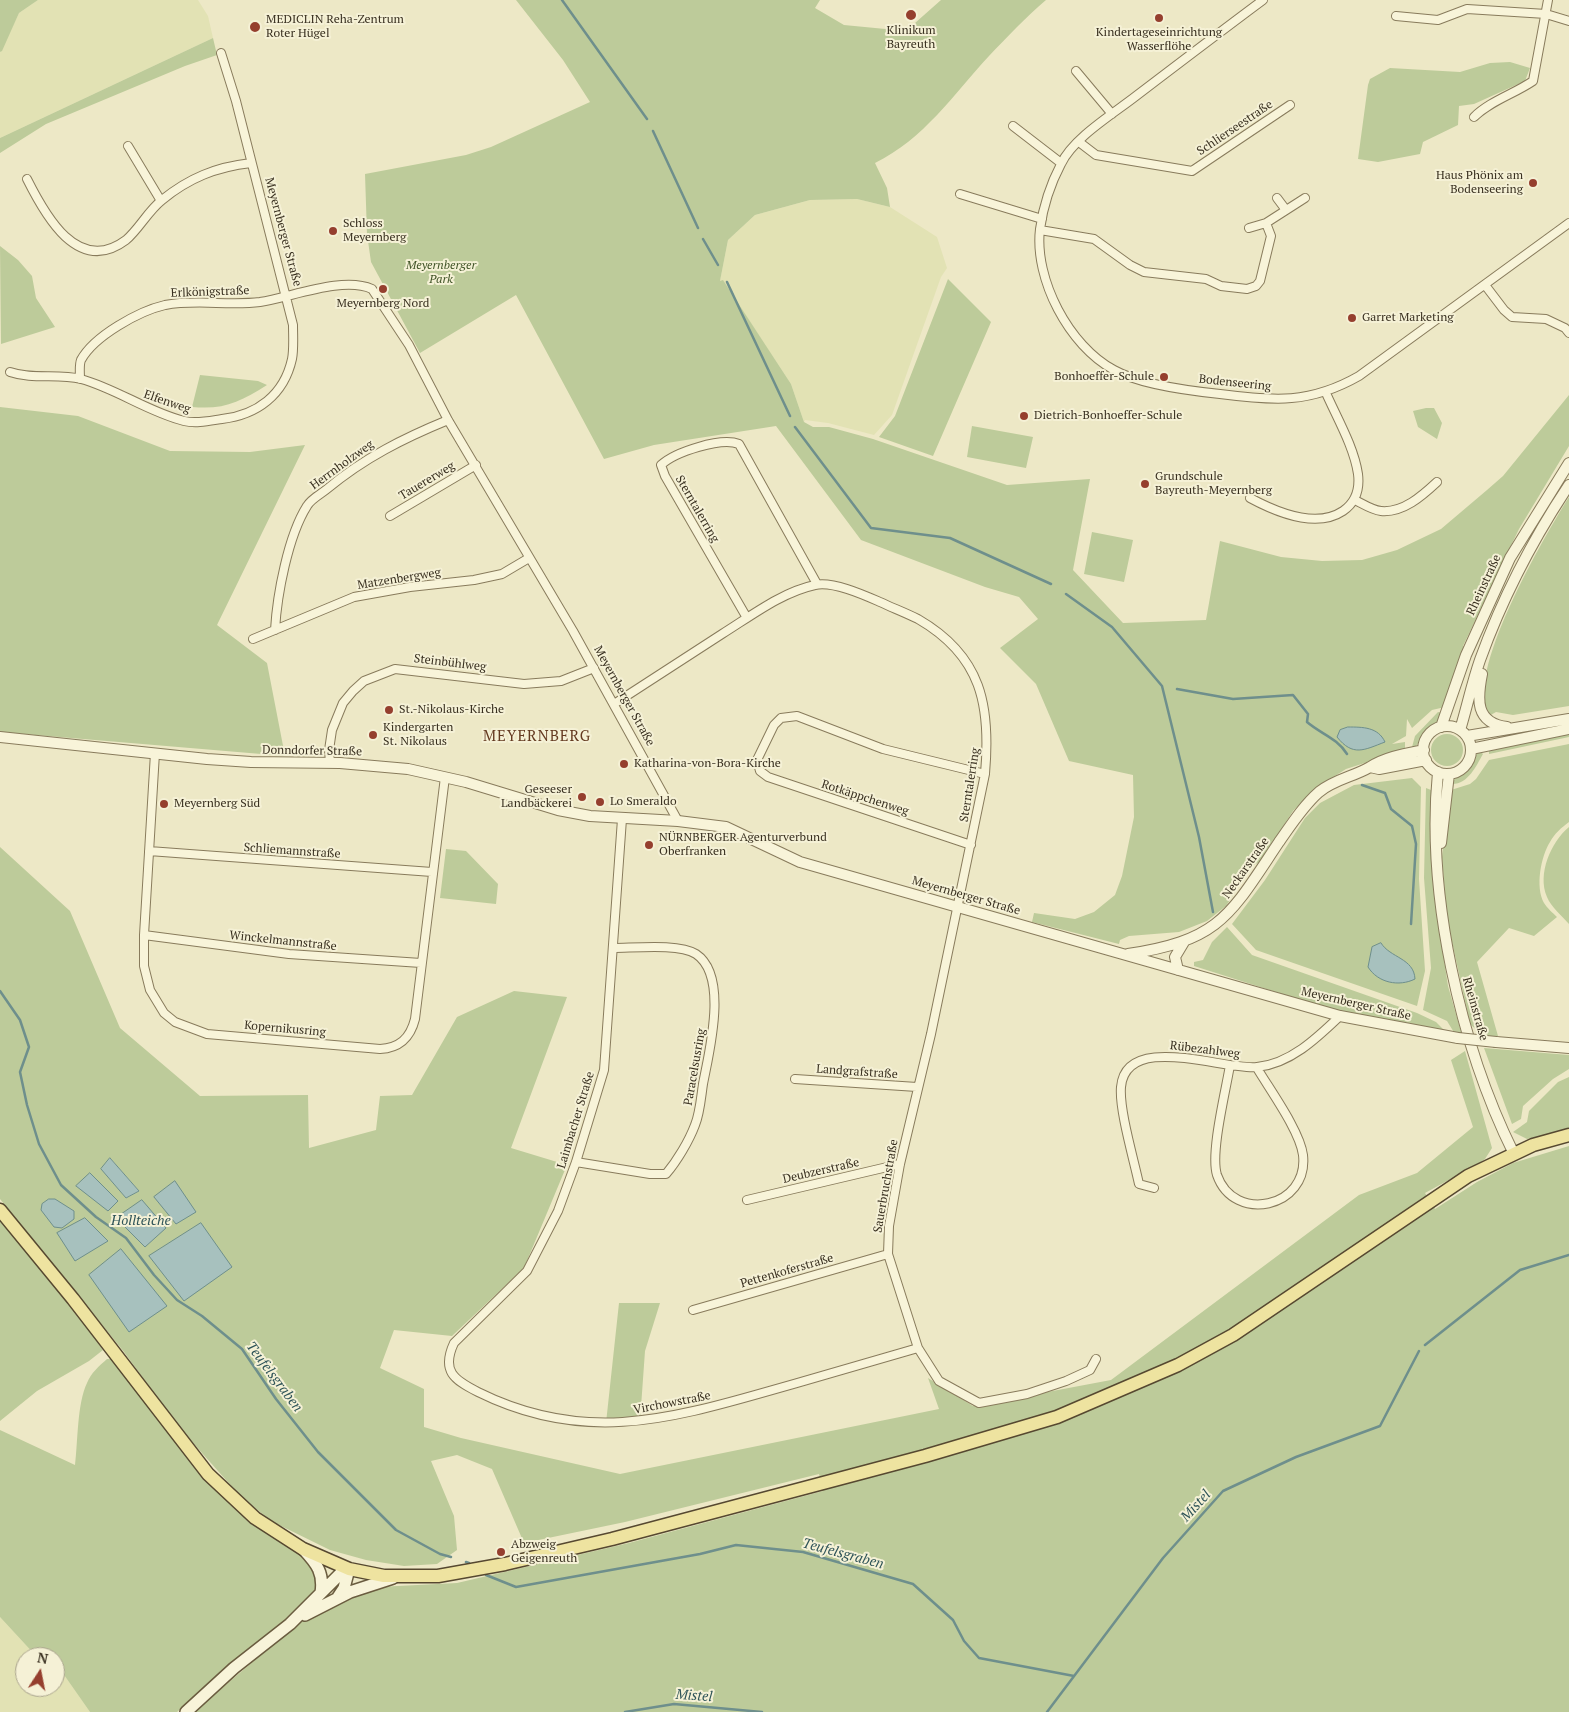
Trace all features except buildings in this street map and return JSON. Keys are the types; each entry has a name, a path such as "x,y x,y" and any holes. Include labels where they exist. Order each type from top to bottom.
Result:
{"main road":[{"path":"0,1210 73,1300 208,1474 255,1518 303,1549 348,1568 402,1576 438,1576 456,1574 612,1539 925,1456 1057,1418 1178,1365 1233,1335 1447,1189 1514,1154 1569,1135"},
{"path":"303,1549 321,1571 323,1583 321,1593"},
{"path":"186,1712 234,1668 290,1624 348,1568"},
{"path":"337,1598 344,1588 348,1568"},
{"path":"290,1624 337,1598 378,1582 402,1576"}],"street":[{"name":"Bodenseering","path":"1263,0 1112,114 1079,142 1061,163 1040,230 1044,270 1054,302 1073,334 1090,351 1114,370 1126,375 1197,391 1257,399 1278,399 1326,393 1359,376 1569,223"},
{"path":"1474,117 1482,109 1523,89 1533,81 1548,0"},
{"path":"1396,16 1438,20 1467,8 1546,14 1569,21"},
{"name":"Meyernberger Straße","path":"221,53 287,298 317,289 352,284 372,289 409,345 448,420 594,668 678,821 726,828 800,862 1340,1016 1458,1038 1569,1048"},
{"path":"1076,71 1112,114"},
{"name":"Schlierseestraße","path":"1079,142 1096,154 1192,171 1290,105"},
{"path":"1014,126 1061,163"},
{"path":"128,146 161,201"},
{"path":"28,179 38,200 59,229 73,243 87,251 108,250 126,239 161,201 205,172 230,165 251,163"},
{"path":"960,194 1042,219"},
{"path":"1277,198 1286,210"},
{"path":"1249,228 1266,223 1305,198"},
{"path":"1040,230 1094,239 1130,266 1144,272 1206,279 1221,286 1247,288 1256,286 1260,281 1271,236 1266,223"},
{"path":"1486,285 1504,310 1512,317 1546,319 1564,328 1569,333"},
{"name":"Erlkönigstraße","path":"80,379 80,362 90,348 111,330 157,308 165,305 251,303 287,298"},
{"name":"Elfenweg","path":"10,372 21,376 80,379 114,392 146,408 185,422 235,418 266,403 279,390 292,359 293,325 287,298"},
{"path":"1250,498 1272,510 1299,517 1324,519 1339,514 1355,500 1358,481 1356,467 1326,393"},
{"name":"Herrnholzweg","path":"275,630 276,598 280,582 295,533 307,505 372,455 408,436 448,420"},
{"name":"Sterntalerring","path":"747,618 665,476 662,465 670,458 722,442 730,441 739,444 817,584"},
{"name":"Rheinstraße","path":"1442,727 1466,655 1510,558 1569,463"},
{"name":"Tauererweg","path":"390,516 476,465"},
{"path":"1355,500 1374,509 1386,510 1415,501 1437,482"},
{"name":"Rheinstraße","path":"1463,733 1480,660 1522,564 1569,485"},
{"name":"Matzenbergweg","path":"275,630 354,597 410,586 474,580 502,574 529,558"},
{"name":"Sterntalerring","path":"614,704 747,618 794,592 817,584 838,587 864,595 918,619 960,652 972,668 983,697 988,742 971,845 957,906"},
{"path":"253,639 275,630"},
{"path":"1480,660 1482,669 1478,703 1482,712 1491,723 1515,729"},
{"name":"Steinbühlweg","path":"330,763 329,750 332,730 343,703 364,681 395,669 524,684 561,681 594,668"},
{"name":"Rotkäppchenweg","path":"971,845 768,777 757,765 759,752 774,724 781,718 797,716 882,749 984,774"},
{"path":"1463,733 1471,749 1470,758 1464,767 1449,774 1438,772 1425,755 1428,737 1442,727 1451,727 1463,733 1515,729 1569,719"},
{"path":"1471,749 1569,729"},
{"name":"Donndorfer Straße","path":"0,736 251,762 383,766 445,777 558,810 590,816 678,821"},
{"name":"Kopernikusring","path":"155,753 144,935 144,966 150,990 156,1002 175,1022 207,1034 392,1048 401,1044 412,1028 445,777"},
{"name":"Neckarstraße","path":"1125,954 1156,950 1184,942 1216,924 1234,908 1298,815 1318,793 1337,780 1370,767 1379,768 1425,755"},
{"name":"Rheinstraße","path":"1438,772 1435,828 1441,907 1457,996 1488,1094 1514,1154"},
{"name":"Rheinstraße","path":"1438,864 1449,774"},
{"name":"Laimbacher Straße","path":"448,1356 454,1343 527,1272 558,1211 576,1162 604,1070 622,819"},
{"name":"Schliemannstraße","path":"149,851 432,872"},
{"name":"Sauerbruchstraße","path":"957,906 900,1164 889,1226 888,1254 918,1348 939,1381 979,1402 1027,1394 1066,1381 1090,1370 1096,1359"},
{"name":"Winckelmannstraße","path":"144,935 289,954 421,963"},
{"path":"1178,970 1175,957 1184,942"},
{"name":"Paracelsusring","path":"576,1162 650,1174 666,1174 672,1167 696,1124 714,1029 714,997 704,960 695,953 685,949 613,948"},
{"name":"Rübezahlweg","path":"1154,1188 1139,1184 1121,1086 1126,1074 1133,1065 1145,1058 1162,1056 1257,1068 1279,1062 1296,1052 1315,1040 1340,1016"},
{"path":"1230,1065 1216,1152 1217,1174 1225,1189 1232,1195 1248,1204 1260,1205 1280,1200 1293,1189 1302,1175 1303,1156 1297,1136 1257,1068"},
{"name":"Landgrafstraße","path":"795,1079 918,1087"},
{"name":"Deubzerstraße","path":"747,1200 900,1164"},
{"name":"Pettenkoferstraße","path":"693,1310 888,1254"},
{"name":"Virchowstraße","path":"448,1356 452,1376 461,1384 496,1401 526,1412 562,1420 622,1423 689,1414 918,1348"}],"green space":[{"path":"0,0 38,0 19,13 0,52"},
{"path":"38,0 198,0 208,16 213,38 0,138 0,52 19,13"},
{"name":"Meyernberger Park","path":"516,0 820,0 815,8 844,25 906,31 941,0 1046,0 996,49 923,129 908,142 875,163 887,188 890,207 857,199 810,200 755,215 728,240 720,281 723,280 791,384 804,422 813,427 829,427 873,439 1007,485 1090,479 1073,570 1123,623 1206,620 1220,541 1281,557 1322,561 1362,560 1397,550 1441,529 1503,476 1569,395 1569,446 1519,529 1463,646 1466,647 1445,707 1432,710 1412,728 1407,719 1406,736 1392,744 1405,742 1405,750 1346,769 1316,788 1293,811 1261,861 1252,866 1226,906 1207,921 1179,932 1129,936 1120,940 1119,944 1032,922 1034,913 1075,919 1094,912 1115,895 1122,876 1134,817 1133,775 1069,761 1036,684 1000,648 1038,619 1019,597 985,587 861,540 776,426 654,445 604,459 516,295 420,353 371,262 367,234 365,174 466,155 491,147 590,102 563,60"},
{"path":"213,38 217,55 185,66 46,124 0,153 0,138"},
{"path":"1510,62 1530,68 1525,81 1474,104 1459,106 1458,125 1423,142 1420,154 1378,162 1358,159 1370,79 1390,68 1460,72 1490,63"},
{"path":"857,199 890,207 937,237 947,268 941,277 892,415 874,435 828,423 805,420 804,422 791,384 723,281 720,281 728,240 755,215 810,200"},
{"path":"0,246 18,260 32,276 36,298 55,327 1,344"},
{"path":"948,279 991,322 933,456 879,437 895,416"},
{"path":"200,375 258,381 267,385 231,404 203,408 192,407"},
{"path":"0,407 78,416 170,451 250,452 305,445 217,625 267,663 285,756 0,732"},
{"path":"1434,408 1442,423 1437,439 1418,427 1413,411"},
{"path":"972,426 1033,437 1026,468 967,457"},
{"path":"1569,497 1569,706 1513,715 1496,712 1489,716 1484,697 1487,671 1496,640 1526,573"},
{"path":"1092,532 1133,540 1124,582 1084,574"},
{"path":"1438,712 1444,713 1416,746 1412,747 1415,736"},
{"path":"1569,733 1569,737 1489,754 1489,749"},
{"path":"1447,734 1453,735 1458,739 1462,744 1462,756 1458,761 1453,765 1447,766 1441,765 1436,761 1432,756 1431,750 1432,744 1436,739 1441,735"},
{"path":"1569,744 1569,822 1552,839 1544,855 1540,872 1541,896 1548,909 1557,917 1534,936 1509,928 1477,962 1498,1036 1483,1036 1470,1024 1447,919 1442,857 1451,790 1470,784 1476,779 1489,760"},
{"path":"1480,751 1483,754 1471,774 1462,781 1451,784 1466,771"},
{"path":"1412,778 1421,787 1419,879 1425,971 1417,1006 1256,950 1232,924 1265,880 1305,818 1320,803 1354,785"},
{"path":"1426,788 1431,790 1437,913 1448,986 1462,1035 1455,1034 1447,1021 1423,1010 1431,968 1424,878"},
{"path":"1569,827 1569,924 1549,901 1544,888 1544,878 1551,850 1562,833"},
{"path":"0,847 70,911 120,1028 200,1096 308,1095 309,1148 376,1130 380,1096 412,1095 457,1017 514,991 567,997 511,1148 567,1165 524,1268 452,1336 394,1330 380,1368 424,1389 424,1427 461,1438 620,1474 939,1409 928,1378 973,1406 1111,1380 1359,1195 1417,1173 1473,1127 1451,1060 1465,1051 1492,1148 1485,1159 1478,1164 1425,1193 1435,1209 1477,1182 1513,1163 1569,1146 1569,1712 194,1712 296,1625 325,1607 378,1587 457,1583 629,1543 823,1491 819,1474 625,1522 524,1543 492,1469 457,1455 431,1461 454,1516 457,1550 437,1564 404,1566 366,1560 330,1550 273,1522 242,1498 178,1426 124,1352 0,1199","holes":["110,1158 139,1191 126,1198 102,1169"]},
{"path":"446,849 466,851 498,884 496,904 440,898"},
{"path":"1227,927 1252,955 1417,1013 1436,1022 1447,1033 1339,1012 1194,966 1194,962 1203,960 1212,942"},
{"path":"1484,1048 1569,1055 1569,1069 1553,1079 1523,1106 1521,1119 1512,1124"},
{"path":"1569,1077 1569,1130 1527,1139 1513,1132 1527,1122 1529,1111 1558,1082"},
{"path":"0,1216 59,1289 103,1350 89,1361 37,1391 0,1421"},
{"path":"619,1303 660,1303 645,1351 640,1421 606,1423"},
{"path":"107,1359 112,1359 193,1464 308,1558 316,1573 316,1588 310,1599 177,1712 90,1712 65,1676 65,1647 28,1647 0,1617 0,1430 75,1465 81,1401 87,1383 98,1367"},
{"path":"0,1617 28,1647 15,1647 15,1697 65,1697 65,1676 90,1712 0,1712"}],"water":[{"path":"1348,727 1370,729 1378,733 1385,742 1359,750 1348,747 1337,737 1340,730"},
{"path":"1381,943 1411,967 1415,979 1402,983 1389,982 1377,977 1372,972 1368,967 1372,947"},
{"path":"110,1158 139,1191 126,1198 101,1169"},
{"path":"90,1173 118,1201 108,1211 76,1186"},
{"path":"175,1181 196,1212 176,1224 154,1197"},
{"path":"49,1199 55,1199 74,1211 74,1219 62,1228 54,1227 41,1210 42,1204"},
{"name":"Hollteiche","path":"142,1200 166,1228 145,1247 116,1218"},
{"path":"85,1218 108,1241 75,1261 57,1233"},
{"path":"201,1223 232,1267 184,1301 149,1256"},
{"path":"121,1249 167,1306 129,1332 89,1275"}],"waterway":[{"path":"562,0 647,119"},
{"path":"653,131 698,228"},
{"path":"703,239 718,265"},
{"path":"727,282 790,416"},
{"path":"795,427 871,528 950,538 1051,584"},
{"path":"1066,594 1112,627 1162,686 1199,837 1213,912"},
{"path":"1177,689 1233,699 1293,695 1308,714 1307,722 1334,740 1347,754"},
{"path":"1362,785 1385,793 1391,809 1412,826 1416,844 1411,924"},
{"name":"Teufelsgraben","path":"0,991 20,1020 29,1047 20,1072 27,1105 39,1144 61,1185 96,1217 126,1238 154,1275 177,1300 202,1316 242,1349 276,1399 318,1452 396,1530 440,1554 451,1557"},
{"name":"Mistel","path":"1425,1345 1520,1270 1569,1255"},
{"name":"Mistel","path":"1047,1712 1163,1558 1223,1491 1296,1457 1380,1426 1419,1351"},
{"name":"Teufelsgraben","path":"486,1575 516,1587 700,1554 736,1545 803,1552 913,1584 953,1620 964,1641 979,1658 1074,1676"},
{"name":"Mistel","path":"625,1712 674,1704 762,1712"}],"place":[{"name":"Klinikum Bayreuth","path":"911,15"},
{"name":"Kindertageseinrichtung Wasserflöhe","path":"1159,18"},
{"name":"MEDICLIN Reha-Zentrum Roter Hügel","path":"255,27"},
{"name":"Haus Phönix am Bodenseering","path":"1533,183"},
{"name":"Schloss Meyernberg","path":"333,231"},
{"name":"Meyernberg Nord","path":"383,289"},
{"name":"Garret Marketing","path":"1352,318"},
{"name":"Bonhoeffer-Schule","path":"1164,377"},
{"name":"Dietrich-Bonhoeffer-Schule","path":"1024,416"},
{"name":"Grundschule Bayreuth-Meyernberg","path":"1145,484"},
{"name":"St.-Nikolaus-Kirche","path":"389,710"},
{"name":"Kindergarten St. Nikolaus","path":"373,735"},
{"name":"Katharina-von-Bora-Kirche","path":"624,764"},
{"name":"Geseeser Landbäckerei","path":"582,797"},
{"name":"Lo Smeraldo","path":"600,802"},
{"name":"Meyernberg Süd","path":"164,804"},
{"name":"NÜRNBERGER Agenturverbund Oberfranken","path":"649,845"},
{"name":"Abzweig Geigenreuth","path":"501,1552"}],"district":[{"name":"MEYERNBERG","path":"537,737"}]}
